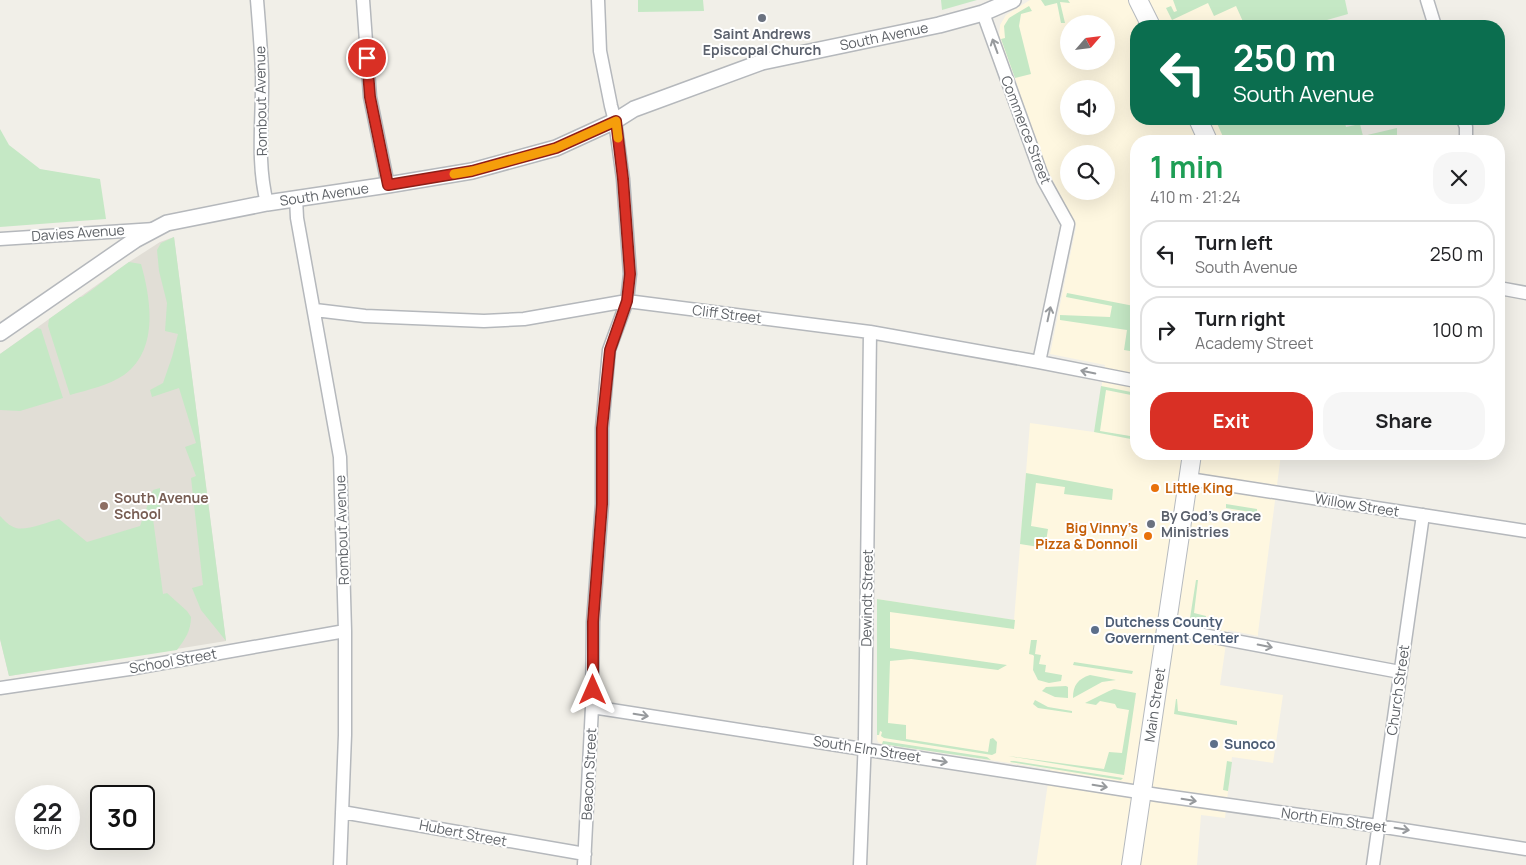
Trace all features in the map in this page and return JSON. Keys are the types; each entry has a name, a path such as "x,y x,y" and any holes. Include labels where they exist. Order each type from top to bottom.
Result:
{"main road":[{"path":"1138,0 1148,20"},
{"name":"Main Street","path":"1131,865 1191,460"}],"street":[{"name":"Rombout Avenue","path":"257,0 262,73 262,186 267,202"},
{"path":"363,0 370,97 388,185"},
{"name":"Beacon Street","path":"585,860 592,707 593,622 602,504 602,428 610,350 627,301 630,274 623,179 616,121 611,106 600,51 598,0"},
{"name":"South Avenue","path":"0,333 128,244 167,223 267,202 472,171 556,148 616,121 634,109 762,62 939,25 983,13 1013,0"},
{"path":"1427,0 1433,20"},
{"name":"Commerce Street","path":"983,13 1043,179 1068,224 1039,362"},
{"name":"Rombout Avenue","path":"296,198 297,218 340,457 345,631 345,735 340,865"},
{"name":"Davies Avenue","path":"0,239 155,229"},
{"path":"1505,289 1526,293"},
{"name":"Cliff Street","path":"315,310 365,316 484,322 524,319 627,301 870,332 1130,380"},
{"name":"Dewindt Street","path":"860,865 864,749 870,332"},
{"name":"Willow Street","path":"1189,479 1526,531"},
{"name":"Church Street","path":"1373,865 1423,515"},
{"path":"1166,628 1400,672"},
{"name":"School Street","path":"0,688 129,669 345,631"},
{"name":"South Elm Street","path":"592,707 1141,792"},
{"name":"North Elm Street","path":"1141,792 1526,849"},
{"name":"Hubert Street","path":"342,812 585,860"}],"shaded area":[{"path":"1030,0 1234,0 1242,20 1130,20 1130,125 1289,125 1304,135 1130,135 1130,460 1280,460 1258,636 1228,630 1220,685 1283,695 1273,763 1232,757 1225,818 1201,815 1197,865 1036,865 1050,769 882,744 877,739 877,599 1014,620 1030,423 1094,432 1105,365 1050,354 1076,227 1062,200 1115,200 1115,145 1060,145 1060,195 1047,169 1027,119 1015,78 999,36 1000,25 1006,15"},
{"name":"South Avenue School","path":"174,237 226,641 9,676 0,639 0,354 129,262 160,242"}],"green space":[{"path":"638,0 703,0 704,11 638,12"},
{"path":"941,0 977,0 942,10"},
{"path":"1041,0 1068,0 1070,3 1060,2 1063,15 1060,15 1060,18 1057,3 1045,6"},
{"path":"1173,0 1345,0 1348,14 1327,20 1242,20 1236,6 1214,16 1208,3 1172,20 1166,8 1171,6 1174,12 1177,11"},
{"path":"1029,6 1032,11 1021,14 1019,26 1031,74 1015,78 1001,39 1005,38 1004,26 1009,18"},
{"path":"1218,125 1346,125 1346,127 1360,125 1363,135 1222,135"},
{"path":"1397,128 1397,135 1367,135"},
{"path":"0,129 9,145 40,169 100,179 106,219 0,227"},
{"path":"174,237 226,641 201,610 192,588 203,585 191,478 196,476 185,447 196,443 179,388 152,397 150,390 163,383 178,334 165,331 167,303 159,271 157,250 161,243"},
{"path":"129,262 141,264 145,278 149,323 143,352 135,364 118,379 70,395 48,326 49,319"},
{"path":"1067,293 1130,305 1130,351 1124,350 1127,330 1060,320 1060,315 1110,317 1112,306 1066,297"},
{"path":"37,328 41,329 63,398 20,411 0,410 0,354"},
{"path":"1101,386 1130,392 1130,395 1106,390 1100,431 1130,436 1130,439 1094,432"},
{"path":"1026,473 1113,489 1112,500 1064,494 1065,487 1036,483 1031,526 1048,529 1045,548 1020,544"},
{"path":"160,488 160,507 152,511 163,594 167,593 191,617 189,631 177,650 9,676 0,639 0,516 11,526 20,529 59,519 87,542 140,526 153,490"},
{"path":"1226,504 1257,509 1257,513 1226,508"},
{"path":"1196,580 1198,580 1194,613 1206,616 1206,622 1190,618"},
{"path":"877,599 1015,620 1014,629 890,612 890,648 1007,665 998,670 911,659 890,661 888,723 906,725 906,739 988,752 990,739 993,738 997,742 996,753 992,755 884,738 881,736 882,732 880,731 879,735 877,735"},
{"path":"1031,640 1037,640 1035,654 1041,655 1039,664 1046,665 1045,672 1062,675 1061,681 1049,683 1038,680 1033,670 1034,656 1029,654"},
{"path":"1074,662 1133,671 1132,674 1073,665"},
{"path":"1090,675 1116,680 1102,682 1073,698 1077,683 1082,678"},
{"path":"1046,687 1068,687 1068,698 1055,697 1042,691"},
{"path":"1114,689 1136,693 1124,775 1008,756 1104,769 1109,752 1122,753 1129,710 1117,708 1115,704 1100,701 1096,705 1085,703"},
{"path":"1176,699 1178,711 1237,721 1237,725 1174,714"},
{"path":"1035,700 1048,707 1072,711 1072,713 1038,708 1033,704"},
{"path":"883,741 987,757 991,760 882,744"},
{"path":"1011,761 1014,761 1123,778 1121,780"},
{"path":"1227,761 1232,762 1228,791 1223,790"}],"slow traffic":[{"path":"454,174 472,171 556,148 616,121 618,138"}],"place":[{"name":"Saint Andrews Episcopal Church","path":"762,18"},
{"name":"Little King","path":"1155,488"},
{"name":"South Avenue School","path":"104,506"},
{"name":"By God's Grace Ministries","path":"1151,524"},
{"name":"Big Vinny’s Pizza & Donnoli","path":"1148,536"},
{"name":"Dutchess County Government Center","path":"1095,630"},
{"name":"Sunoco","path":"1214,744"}],"route":[{"path":"367,58 370,97 388,185 472,171 556,148 616,121 623,179 630,274 627,301 610,350 602,428 602,504 593,622 593,690"}]}
